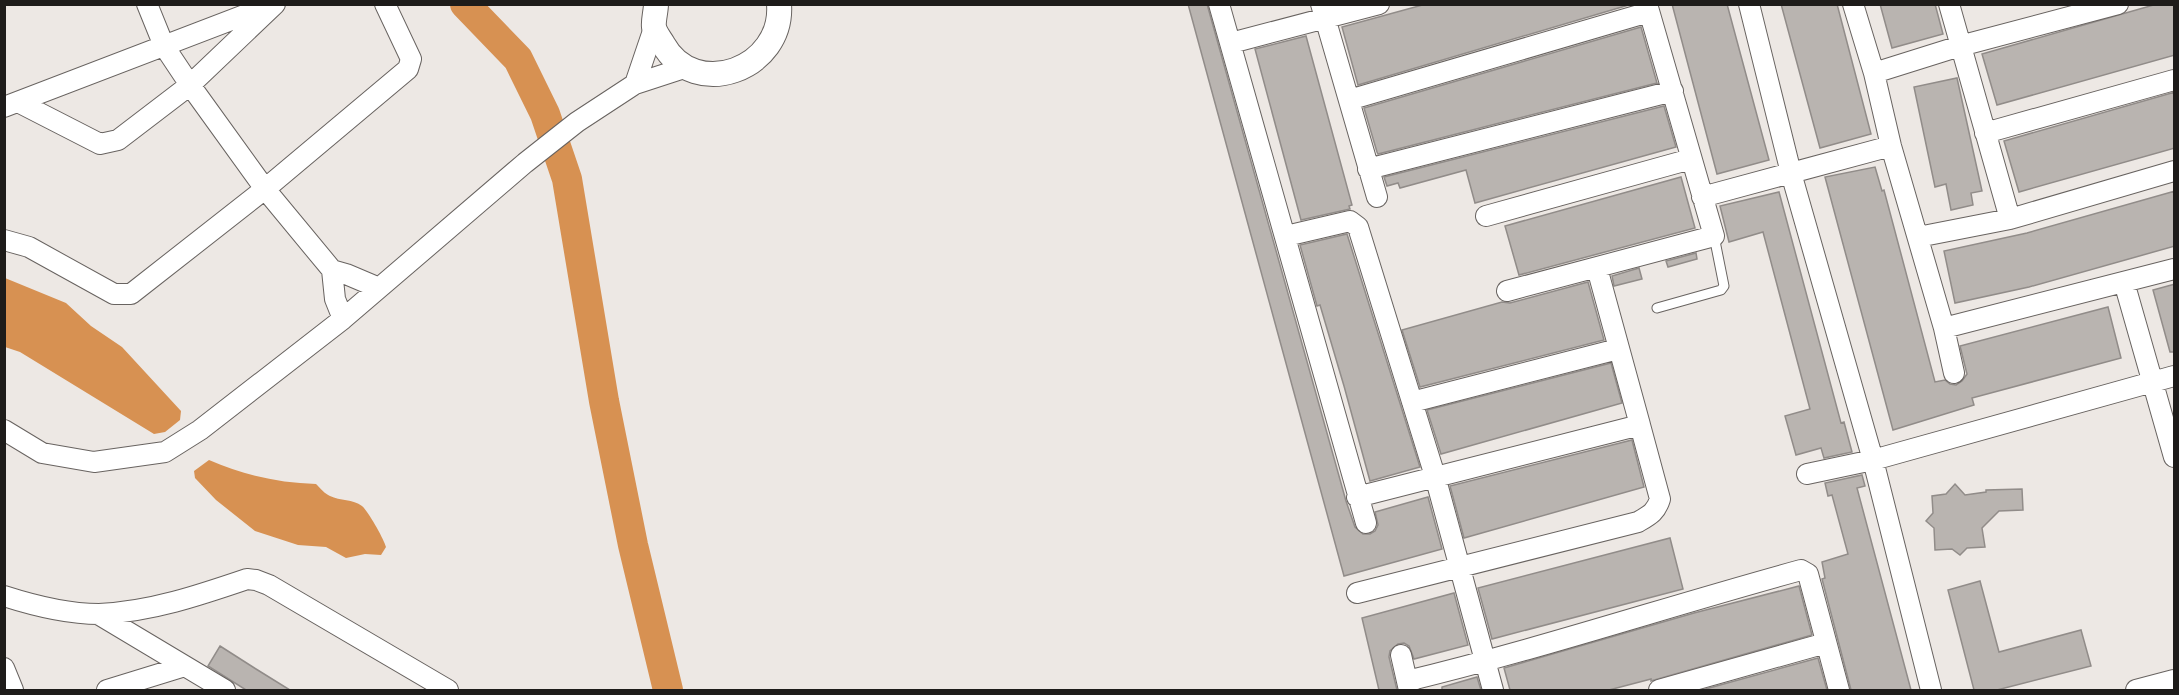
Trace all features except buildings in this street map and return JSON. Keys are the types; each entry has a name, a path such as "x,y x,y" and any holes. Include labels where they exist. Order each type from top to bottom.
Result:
{"street":[{"path":"147,4 164,46 190,85 265,189 332,270 336,299 343,319"},
{"path":"11,105 273,4"},
{"path":"11,105 100,144 118,140 190,85 273,4"},
{"path":"4,240 29,247 114,294 131,294 265,189 408,69 411,60 385,4"},
{"path":"655,16 669,54 684,68 704,74 733,72 752,62 768,48 777,28 778,4"},
{"path":"1219,4 1366,523"},
{"path":"1231,43 1323,12 1379,4"},
{"path":"1749,4 1791,174 1873,460 1931,690"},
{"path":"1853,4 1874,73 1891,146 1944,328 1954,374"},
{"path":"1949,4 2010,219"},
{"path":"1874,73 1960,46 2118,4"},
{"path":"1348,100 1648,8 1714,236 1507,291"},
{"path":"1323,12 1377,197"},
{"path":"635,84 655,16"},
{"path":"4,430 42,453 94,462 165,452 200,430 343,319 525,163 577,122 635,84 684,68"},
{"path":"1985,133 2175,80"},
{"path":"1368,169 1673,91"},
{"path":"1702,197 1891,146"},
{"path":"1486,216 1691,159"},
{"path":"1918,237 2010,219 2175,171"},
{"path":"1286,236 1350,221 1358,227 1435,476 1493,690"},
{"path":"1357,593 1638,522 1657,509 1660,499 1597,268"},
{"path":"1944,328 2175,269"},
{"path":"332,270 379,288"},
{"path":"2124,282 2175,457"},
{"path":"1412,402 1618,349"},
{"path":"1807,474 1873,460 2175,375"},
{"path":"1357,497 1640,424"},
{"path":"1401,655 1408,686 1704,596 1801,570 1808,574 1839,690"},
{"path":"4,596 34,606 98,614 148,608 247,579 256,580 269,585 448,690"},
{"path":"98,614 225,690"},
{"path":"1659,690 1826,644"},
{"path":"107,690 185,666"},
{"path":"4,668 13,690"},
{"path":"2136,690 2175,680"}],"lane":[{"path":"1657,308 1721,290 1724,286 1714,236"}],"shaded area":[{"path":"5,278 66,303 91,326 122,347 181,411 180,420 165,432 154,434 20,352 5,347"},
{"path":"209,460 261,477 316,484 330,496 358,504 372,519 386,547 381,555 365,554 346,558 326,547 298,545 255,531 216,500 195,478 194,471"}],"waterway":[{"path":"465,4 518,59 545,114 567,179 604,401 633,545 668,690"}]}
